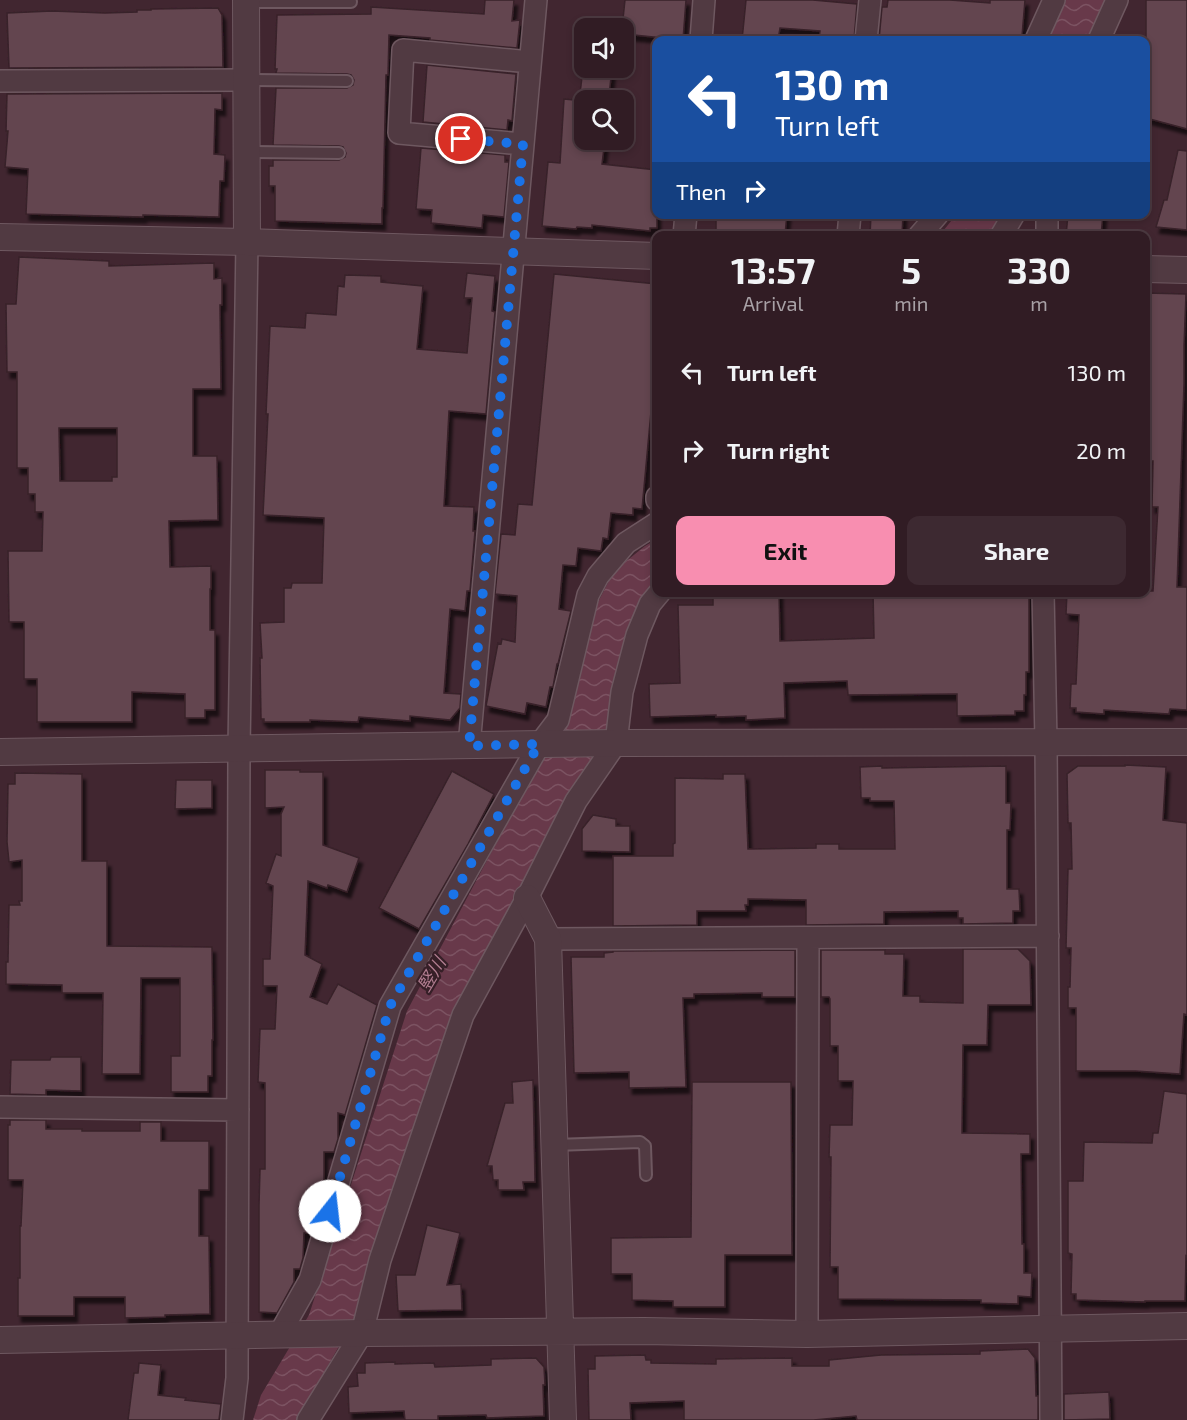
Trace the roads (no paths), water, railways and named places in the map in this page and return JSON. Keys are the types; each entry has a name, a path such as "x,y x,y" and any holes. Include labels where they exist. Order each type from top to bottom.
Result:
{"street":[{"path":"469,746 536,0"},
{"path":"701,36 704,0"},
{"path":"866,36 870,0"},
{"path":"1038,36 1054,0"},
{"path":"1101,36 1117,0"},
{"path":"232,1420 237,1378 239,749 247,242 246,1"},
{"path":"523,144 399,133 403,50 530,62"},
{"path":"0,81 247,80"},
{"path":"923,231 934,219"},
{"path":"0,237 247,242 652,256"},
{"path":"1150,269 1187,270"},
{"path":"279,1335 310,1280 390,1006 558,720 588,595 598,576 626,543 652,526"},
{"path":"308,1420 362,1333 380,1260 463,1015 527,898 576,801 610,743 637,635 650,604 656,597"},
{"path":"1043,597 1051,1420"},
{"path":"0,752 610,743 1187,742"},
{"path":"527,898 548,939 562,1420"},
{"path":"548,939 1048,936"},
{"path":"807,1334 808,938"},
{"path":"0,1107 238,1110"},
{"path":"0,1340 644,1330 807,1334 1187,1326"}],"lane":[{"path":"246,1 351,2"},
{"path":"247,80 347,81"},
{"path":"247,152 339,153"},
{"path":"555,1144 640,1142 645,1146 646,1175"}],"water":[{"path":"1066,0 1110,0 1093,36 1050,36"},
{"path":"953,219 1001,219 991,231 943,231"},
{"name":"竪川","path":"652,542 653,597 611,727 473,980 359,1311 297,1420 253,1420 261,1395 309,1315 407,1011 537,766 569,720 595,608 614,571"}]}
